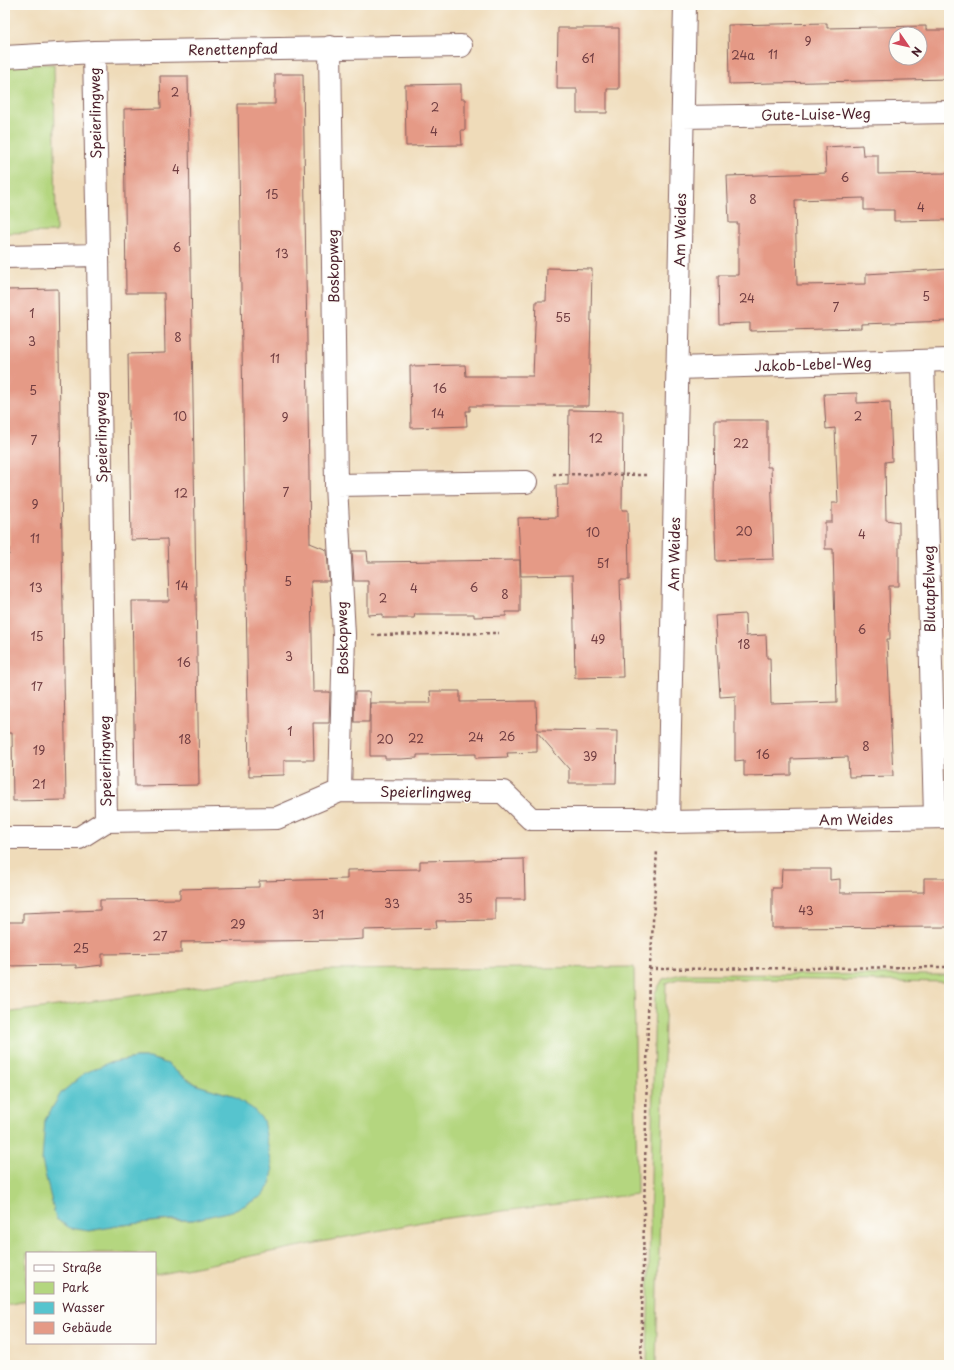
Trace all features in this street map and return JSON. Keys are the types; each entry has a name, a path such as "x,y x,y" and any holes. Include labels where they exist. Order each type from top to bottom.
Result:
{"street":[{"name":"Am Weides","path":"685,5 668,822 942,817"},
{"name":"Renettenpfad","path":"5,57 94,52 461,46"},
{"name":"Boskopweg","path":"330,47 336,486 344,635 340,791"},
{"name":"Speierlingweg","path":"94,52 106,821"},
{"name":"Gute-Luise-Weg","path":"683,117 949,112"},
{"path":"5,257 98,255"},
{"name":"Jakob-Lebel-Weg","path":"677,368 949,360"},
{"name":"Blutapfelweg","path":"924,361 942,817"},
{"path":"336,486 526,482"},
{"name":"Speierlingweg","path":"5,838 79,838 106,821 277,818 340,791 503,792 531,819 638,819 668,822"}],"path":[{"path":"526,482 543,474 675,476"},
{"path":"344,635 499,633"},
{"path":"641,1365 649,969 652,957 658,839 668,822"},
{"path":"649,969 949,967"}],"green space":[{"path":"5,64 54,64 56,232 5,233"},
{"path":"634,967 637,1194 432,1220 156,1275 156,1252 26,1252 26,1301 5,1305 5,1013 325,970","holes":["136,1058 163,1062 187,1079 200,1086 231,1095 193,1220 141,1223 89,1231 108,1063"]},
{"path":"681,974 949,975 949,982 681,978 666,983 656,1365 647,1365 655,993 663,979"}],"water":[{"path":"136,1058 150,1058 168,1064 178,1073 197,1085 231,1095 253,1109 263,1120 273,1171 270,1185 262,1196 236,1210 193,1220 168,1220 123,1225 89,1231 70,1228 56,1219 42,1161 45,1120 61,1093 85,1073 108,1063"}],"building":[{"path":"827,23 827,28 888,27 888,66 928,66 928,30 949,30 949,79 729,84 728,25"},
{"path":"558,28 619,28 619,89 607,89 607,113 577,113 577,89 557,89"},
{"path":"275,74 303,74 310,543 327,550 329,581 311,581 313,692 330,692 329,723 313,723 314,760 284,760 284,775 249,776 238,104 275,104"},
{"path":"160,76 188,76 199,785 135,786 132,601 169,601 167,539 131,540 128,354 165,353 164,293 126,293 124,109 161,108"},
{"path":"461,84 461,99 465,99 465,130 461,130 462,145 406,146 405,85"},
{"path":"862,145 863,155 878,155 878,174 947,173 949,220 894,221 894,210 864,210 864,198 795,200 797,285 866,284 866,274 949,269 949,321 861,324 861,328 750,331 750,323 719,324 718,275 738,275 738,223 729,223 727,176 826,173 825,147"},
{"path":"547,268 592,269 589,406 470,406 470,411 466,411 467,426 411,428 410,366 465,365 466,376 533,376 536,301 546,301"},
{"path":"58,289 66,800 13,801 12,733 5,733 5,555 9,555 8,487 5,487 5,290"},
{"path":"857,393 857,403 890,402 892,461 885,462 886,520 899,522 899,586 889,586 890,639 887,639 893,776 849,777 848,757 791,759 791,775 744,776 744,760 735,761 735,696 720,697 715,616 745,614 746,636 766,635 767,658 770,658 771,704 837,702 833,549 825,549 825,522 832,522 832,503 838,503 835,428 826,429 824,394"},
{"path":"569,410 623,411 622,510 628,510 629,580 620,580 623,677 575,678 573,575 521,576 518,518 557,517 556,485 568,485"},
{"path":"715,420 767,420 767,467 771,467 774,559 716,561 714,503"},
{"path":"352,551 367,551 368,562 520,560 520,612 506,612 506,616 474,617 474,614 415,614 414,618 383,618 383,614 368,615 368,581 354,581"},
{"path":"430,691 460,691 460,702 536,701 537,730 617,731 616,783 569,783 569,769 537,732 537,752 507,753 508,757 476,758 476,754 417,755 417,758 385,759 385,756 370,756 370,703 431,703"},
{"path":"355,692 370,692 369,722 354,722"},
{"path":"524,859 525,899 495,899 495,920 436,921 437,928 363,930 363,939 181,942 181,953 102,954 102,965 76,968 76,965 5,966 5,922 23,922 23,913 100,910 100,900 180,899 180,889 259,887 259,881 347,879 347,870 420,869 420,861"},
{"path":"782,869 830,869 830,880 840,879 840,893 924,892 924,878 949,878 949,927 772,928 772,888 781,888"}]}
